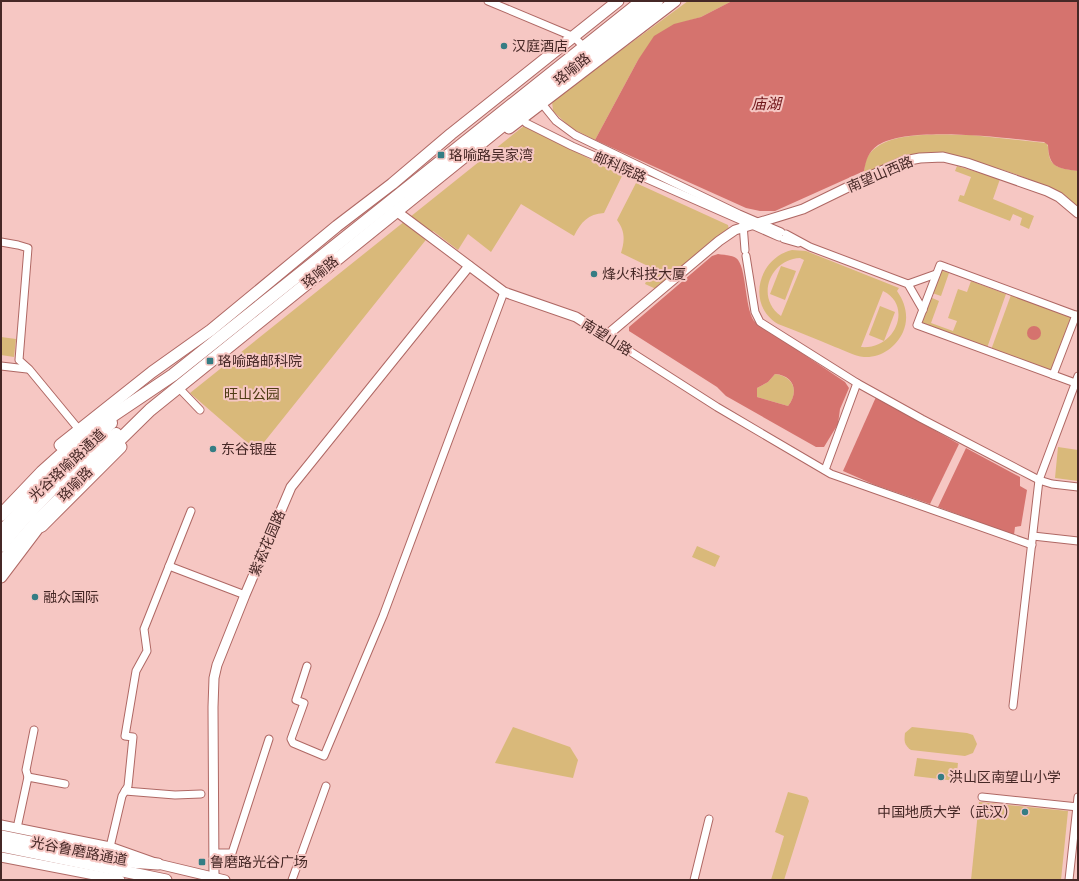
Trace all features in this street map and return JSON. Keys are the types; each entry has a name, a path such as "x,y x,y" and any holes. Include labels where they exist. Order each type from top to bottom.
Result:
{"highway":[{"name":"珞喻路","path":"536,96 583,46 642,1"},
{"name":"珞喻路","path":"1,563 40,518 150,410 180,389 398,213 536,96 656,1"},
{"name":"珞喻路","path":"1,516 81,432 136,401 173,375 516,113"},
{"name":"光谷珞喻路通道","path":"1,532 64,464 136,401"},
{"name":"光谷珞喻路通道","path":"1,546 21,521 67,474 97,448 150,410"}],"main road":[{"path":"60,445 81,432 152,372 211,330 337,226 392,184 500,95 618,1"},
{"path":"536,96 675,1"},
{"path":"1,577 38,528 42,526 180,389"},
{"name":"光谷鲁磨路通道","path":"1,836 129,862 158,864"},
{"name":"光谷鲁磨路通道","path":"1,846 166,880"}],"street":[{"path":"488,1 574,37 583,46"},
{"path":"522,78 556,121 575,135 744,223 908,284 923,310"},
{"name":"邮科院路","path":"500,95 516,113 535,128 744,223"},
{"name":"南望山西路","path":"606,336 719,241 744,223 758,223 803,209 904,161 930,157 943,157 967,163 1040,188 1059,197 1078,213"},
{"name":"南望山路","path":"398,213 504,292 576,317 718,407 831,474 1032,545"},
{"path":"744,223 746,253 754,312 757,319 770,329 857,383 922,419 1039,480 1052,484 1078,487"},
{"path":"758,223 782,236"},
{"path":"1,242 28,248 18,355 19,360 29,369 81,432"},
{"path":"1054,376 1077,316 940,265 917,325 1054,376 1077,384"},
{"name":"紫菘花园路","path":"214,877 214,678 217,665 244,595 291,487 469,266"},
{"path":"908,284 936,274"},
{"path":"307,666 296,700 304,703 291,739 294,743 324,756 383,616 504,292"},
{"path":"1,366 29,369"},
{"path":"1013,706 1039,480 1077,384 1078,376"},
{"path":"823,468 857,383"},
{"path":"180,389 200,410"},
{"path":"110,847 122,796 128,786 133,737 125,736 136,671 147,651 144,630 190,511"},
{"path":"1033,536 1078,540"},
{"path":"169,566 244,595"},
{"path":"17,828 28,777 26,770 34,730"},
{"path":"215,854 232,853 269,739"},
{"path":"28,777 65,784"},
{"path":"292,880 326,786"},
{"path":"125,790 168,794 201,794"},
{"path":"982,796 1077,807"},
{"path":"1069,880 1078,797"},
{"path":"694,880 709,818"},
{"path":"1,825 110,847 158,864 225,880"},
{"path":"1,857 120,880"}],"green space":[{"path":"688,1 732,1 701,17 674,25 638,60 595,140 571,128 553,111 552,101"},
{"name":"旺山公园","path":"525,125 622,176 604,213 589,217 582,223 574,236 521,204 491,252 468,234 458,250 433,231 257,451 190,393"},
{"path":"915,135 971,135 1046,143 1050,160 1056,166 1078,171 1078,207 1065,197 1033,181 998,168 946,154 935,153 905,158 867,175 864,171 868,156 876,147 887,141"},
{"path":"957,166 1000,179 993,199 1034,216 1029,229 1020,225 1022,218 1013,214 1010,221 958,201 960,195 964,196 971,177 955,171"},
{"path":"636,183 728,225 729,230 656,289 645,284 652,268 621,253 624,236 622,228 617,220"},
{"path":"792,250 806,251 899,288 897,291 903,301 906,311 905,327 900,337 892,347 882,353 876,356 864,357 778,324 768,316 762,306 759,294 760,283 764,272 771,262 780,255","holes":["800,258 804,260 781,316 773,308 769,299 768,290 770,281 774,272 781,265 790,260","883,291 892,298 897,306 898,316 896,325 891,334 883,341 873,346 861,347"]},
{"path":"781,266 796,271 785,300 770,294"},
{"path":"940,270 949,273 941,296 932,293"},
{"path":"971,281 1006,294 987,348 920,324 930,297 939,301 931,323 953,331 957,321 948,318 958,289 967,292"},
{"path":"1011,295 1071,317 1050,372 991,350"},
{"path":"880,306 895,312 884,341 869,335"},
{"path":"1,337 16,339 14,357 1,355"},
{"path":"775,374 786,378 793,385 794,395 788,406 757,397 757,388 768,382"},
{"path":"1058,447 1078,450 1078,481 1055,478"},
{"path":"697,546 720,556 715,567 692,557"},
{"path":"513,727 570,747 578,760 573,778 495,763"},
{"path":"912,727 967,733 973,735 977,744 973,753 965,756 911,750 905,743 905,733"},
{"path":"917,758 958,763 956,781 914,776"},
{"path":"788,792 807,797 809,801 784,880 771,880 784,836 775,832"},
{"path":"979,802 1068,811 1061,880 971,880"}],"water":[{"name":"庙湖","path":"732,1 1078,1 1078,171 1060,168 1052,163 1048,145 1044,142 959,134 912,136 893,139 878,145 868,156 864,171 775,211 760,211 746,208 595,140 638,60 654,36 674,24 701,17"},
{"path":"718,254 730,256 736,258 740,262 749,306 754,321 845,382 849,388 840,409 838,424 824,447 816,447 726,396 717,387 629,331 629,327 712,256","holes":["775,374 786,377 793,385 794,395 788,406 757,397 757,388 768,382"]},
{"path":"1034,326 1039,328 1041,333 1039,338 1034,340 1029,338 1027,333 1029,328"},
{"path":"876,397 959,444 930,504 875,485 843,471"},
{"path":"966,448 1020,477 1020,486 1027,490 1021,526 1015,527 1014,535 938,507"}],"place":[{"name":"汉庭酒店","path":"504,46"},
{"name":"珞喻路吴家湾","path":"441,155"},
{"name":"烽火科技大厦","path":"594,274"},
{"name":"珞喻路邮科院","path":"210,361"},
{"name":"东谷银座","path":"213,449"},
{"name":"融众国际","path":"35,597"},
{"name":"洪山区南望山小学","path":"941,777"},
{"name":"中国地质大学（武汉）","path":"1025,812"},
{"name":"鲁磨路光谷广场","path":"202,862"}]}
